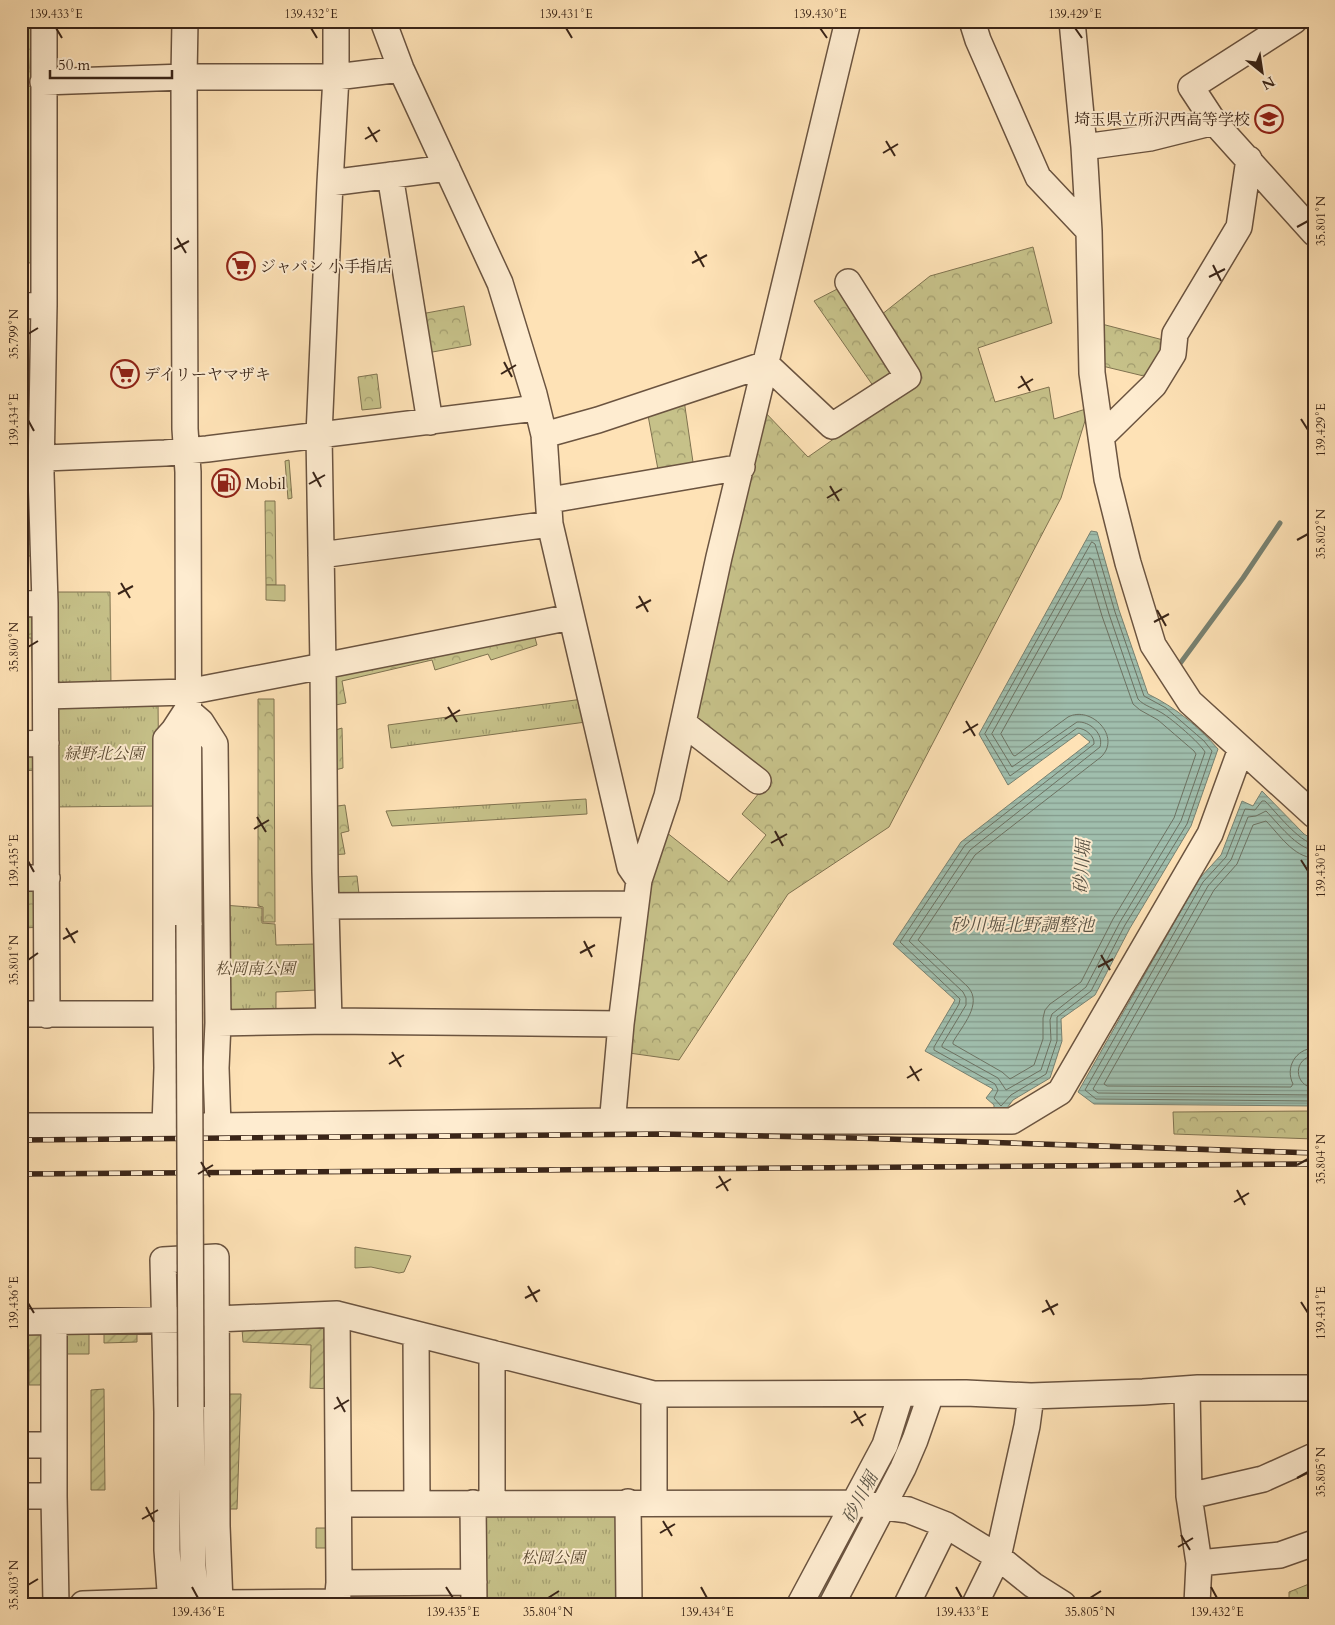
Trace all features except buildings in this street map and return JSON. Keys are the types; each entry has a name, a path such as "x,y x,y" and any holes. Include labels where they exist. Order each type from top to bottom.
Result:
{"street":[{"path":"44,21 33,306 31,458 33,604 46,696 48,1014"},
{"path":"185,21 191,1407 193,1556 196,1604"},
{"path":"329,1021 324,872 324,666 320,436 336,77 336,21"},
{"path":"383,21 401,68 500,283 534,394 544,435 550,512 569,598 571,617 630,867 638,892"},
{"path":"615,1121 613,1114 621,1024 638,892 667,796 717,566 848,21"},
{"path":"972,21 978,40 1038,177 1089,231"},
{"path":"1072,21 1084,147 1089,231 1092,373 1107,479 1128,563 1153,645 1190,702 1314,815"},
{"path":"1294,21 1191,88 1214,122 1314,233"},
{"path":"43,82 184,78 336,77 401,68"},
{"path":"1084,147 1147,139 1214,122"},
{"path":"1101,437 1154,385 1173,354 1175,334 1239,227 1249,160"},
{"path":"330,183 447,168"},
{"path":"390,175 430,422"},
{"path":"766,364 832,426 908,377 848,282"},
{"path":"544,435 598,420 766,364"},
{"path":"31,458 186,451 536,408"},
{"path":"321,555 550,512 742,467"},
{"path":"46,696 187,701 324,666 571,617"},
{"path":"165,1126 167,1068 166,739 174,730 187,701"},
{"path":"187,701 216,744 218,1023 216,1068 218,1126"},
{"path":"683,723 758,781"},
{"path":"21,744 46,743"},
{"path":"21,1126 218,1126 615,1121 1012,1121 1060,1092 1210,834 1240,749"},
{"path":"21,878 47,878"},
{"path":"326,906 638,892"},
{"path":"21,1014 166,1014"},
{"path":"218,1023 329,1021 621,1024"},
{"path":"84,1604 170,1602 167,1540 163,1260 216,1257 217,1526 220,1604 338,1596 474,1593 483,1503 492,1353"},
{"path":"337,1314 338,1596"},
{"path":"21,1322 165,1321 337,1314 654,1394 966,1393 1031,1396 1198,1388 1314,1388"},
{"path":"54,1322 56,1604"},
{"path":"416,1334 417,1504"},
{"path":"1187,1389 1189,1496 1198,1562 1196,1604"},
{"path":"654,1394 654,1502"},
{"path":"800,1604 885,1445 900,1394"},
{"path":"832,1604 915,1440 931,1394"},
{"path":"974,1604 998,1557 1027,1426 1031,1396"},
{"path":"21,1445 54,1445"},
{"path":"1189,1496 1263,1480 1314,1456"},
{"path":"21,1496 54,1496"},
{"path":"628,1502 629,1604"},
{"path":"339,1504 654,1502 854,1503 883,1506 908,1510 946,1525 998,1557 1028,1595 1063,1604"},
{"path":"907,1604 946,1525"},
{"path":"1198,1562 1280,1555 1314,1543"}],"green space":[{"path":"21,21 32,21 30,68 32,84 21,78"},
{"path":"21,82 33,88 36,259 21,268"},
{"path":"1033,247 1052,323 978,348 995,402 1049,387 1054,419 1089,408 1061,498 889,827 788,894 679,1060 629,1053 649,880 666,832 729,882 766,835 742,814 768,782 689,719 762,409 808,457 918,380 881,315 930,276"},
{"path":"845,285 902,374 876,390 814,301"},
{"path":"464,306 471,345 427,353 421,314"},
{"path":"1094,322 1171,342 1152,378 1098,365"},
{"path":"377,374 381,408 362,410 358,377"},
{"path":"684,400 694,469 659,475 647,410"},
{"path":"289,460 292,498 288,499 285,461"},
{"path":"21,479 36,479 36,556 23,556 21,553"},
{"path":"265,501 275,501 276,585 266,585"},
{"path":"266,585 285,585 285,601 266,600"},
{"path":"54,592 110,592 111,688 55,689"},
{"path":"32,614 38,620 33,684 31,638 22,638 21,615"},
{"path":"534,634 537,645 491,660 488,654 435,670 432,660 342,681 346,703 330,706 329,673"},
{"name":"緑野北公園","path":"158,699 159,806 49,807 49,700"},
{"path":"258,699 274,699 275,922 263,922 263,907 258,906"},
{"path":"583,699 586,722 391,748 388,725"},
{"path":"342,728 343,768 331,771 329,732"},
{"path":"37,751 37,770 21,771 21,752"},
{"path":"586,799 587,814 392,826 386,811"},
{"path":"345,805 349,831 341,833 345,854 330,855 330,807"},
{"path":"357,876 359,894 333,894 332,877"},
{"path":"21,886 43,886 44,927 23,928"},
{"name":"松岡南公園","path":"223,905 262,908 262,923 275,924 276,945 316,944 317,990 276,992 276,1018 224,1017"},
{"path":"1314,1111 1314,1139 1174,1134 1173,1112"},
{"path":"355,1247 411,1256 404,1272 399,1273 371,1267 355,1268"},
{"path":"324,1320 331,1389 310,1388 311,1345 243,1342 242,1329"},
{"path":"104,1329 137,1329 137,1342 104,1343"},
{"path":"21,1330 41,1330 47,1385 29,1385 29,1349 21,1349"},
{"path":"67,1330 89,1330 89,1354 61,1354"},
{"path":"104,1389 105,1490 91,1490 91,1390"},
{"path":"223,1394 241,1394 237,1509 224,1509"},
{"name":"松岡公園","path":"618,1510 625,1604 482,1604 486,1511"},
{"path":"316,1528 326,1528 331,1548 316,1548"},
{"path":"1314,1582 1314,1604 1289,1604 1289,1592"}],"water":[{"name":"砂川堀北野調整池","path":"1091,531 1097,532 1119,610 1148,694 1186,718 1218,749 1191,826 1130,928 1095,995 1061,1019 1062,1041 1050,1078 1013,1100 1004,1112 994,1110 994,1105 986,1098 993,1089 925,1051 955,1000 893,944 961,842 1090,742 1079,733 1008,785 979,734"},
{"path":"1262,791 1304,834 1314,840 1314,1065 1308,1072 1314,1078 1314,1106 1094,1104 1078,1092 1199,879 1221,855 1242,801 1253,806"},
{"path":"858,1511 871,1513 824,1604 810,1604"}],"waterway":[{"name":"砂川堀","path":"1176,669 1243,578 1280,523"}],"railway":[{"path":"21,1140 660,1134 856,1138 1314,1153"},
{"path":"21,1174 1314,1164"}],"place":[{"name":"埼玉県立所沢西高等学校","path":"1269,119"},
{"name":"ジャパン 小手指店","path":"241,266"},
{"name":"デイリーヤマザキ","path":"125,374"},
{"name":"Mobil","path":"226,483"}]}
